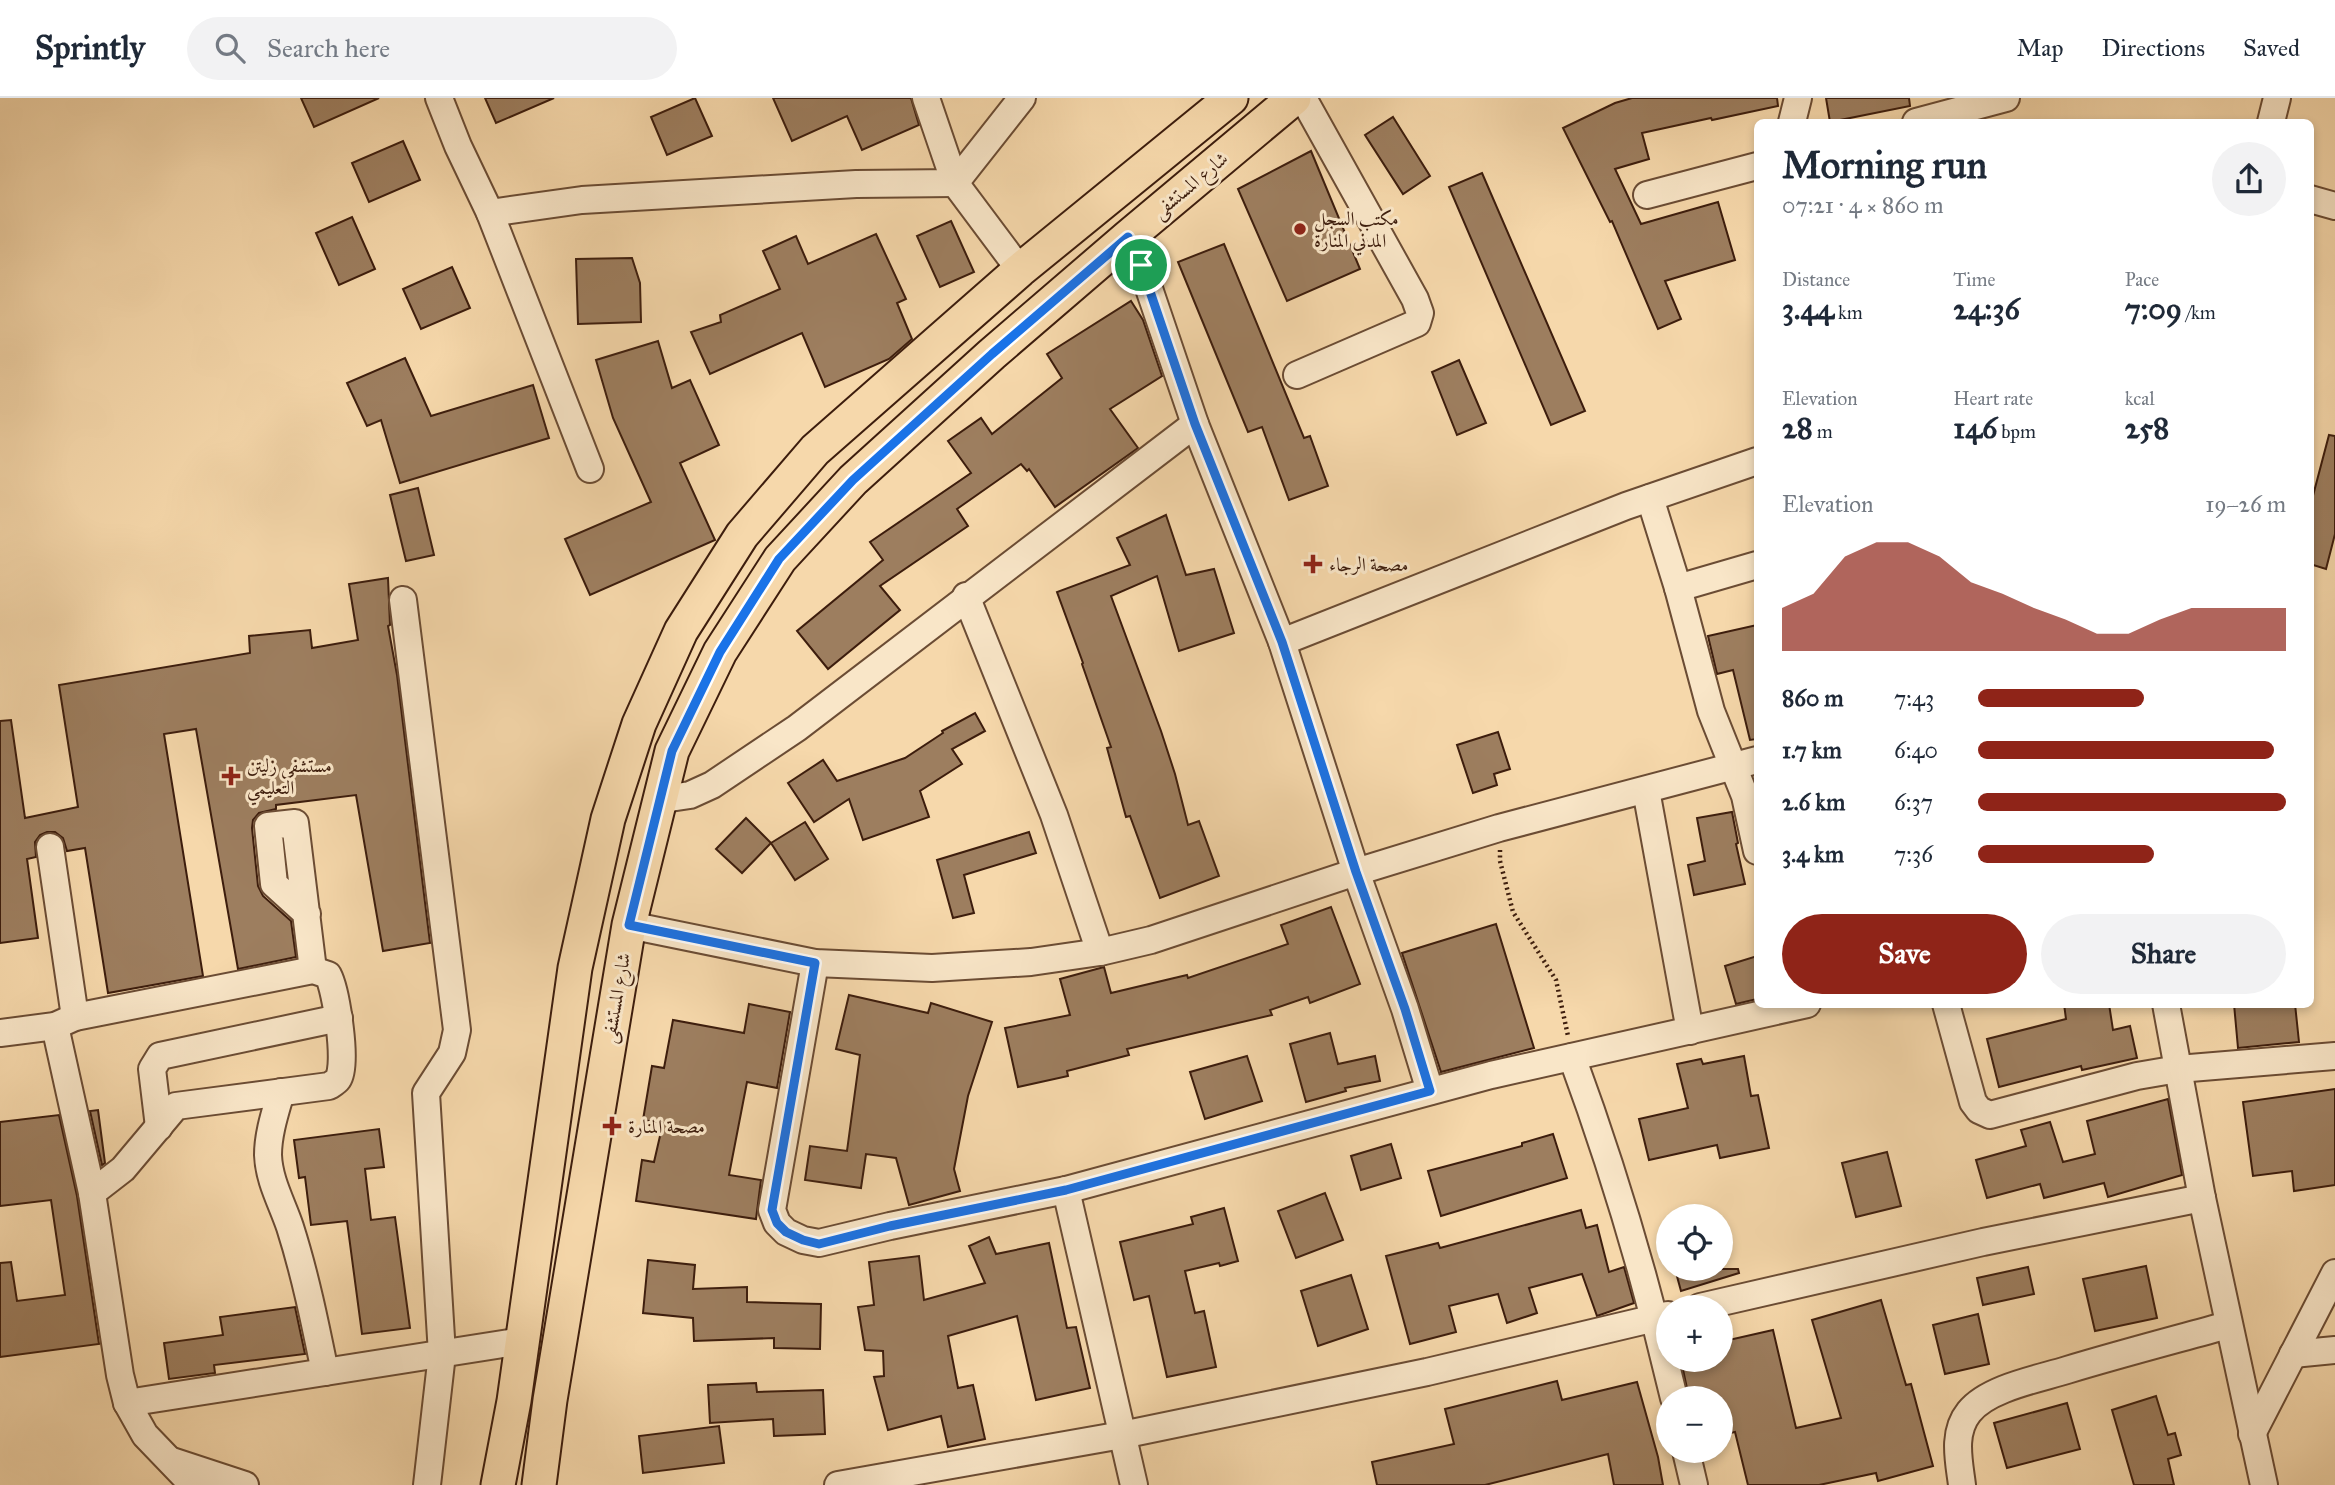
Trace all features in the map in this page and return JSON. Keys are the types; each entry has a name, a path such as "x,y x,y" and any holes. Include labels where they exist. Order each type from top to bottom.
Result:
{"main road":[{"path":"498,1485 522,1341 575,968 608,819 639,724 681,631 742,536 815,450 1020,270 1231,98"},
{"name":"شارع المستشفى","path":"539,1485 550,1400 629,925 672,751 720,652 779,559 853,480 992,354 1294,98"}],"street":[{"path":"439,98 490,213 590,469"},
{"path":"926,98 955,183 1020,270"},
{"path":"955,183 1021,98"},
{"path":"1297,375 1417,323 1420,313 1303,98"},
{"path":"1793,119 1798,98"},
{"path":"1927,119 2006,98"},
{"path":"2272,119 2277,98"},
{"path":"1647,195 1754,167"},
{"path":"490,213 582,200 856,184 955,183"},
{"path":"2314,200 2335,206"},
{"path":"1128,237 1141,265 1195,424 1282,642 1430,1091"},
{"path":"658,803 690,795 737,770 896,654 966,596 1195,424"},
{"path":"1282,642 1650,498 1754,462"},
{"path":"1650,498 1711,710 1745,763 1745,796 1754,837"},
{"path":"1678,588 1754,566"},
{"path":"966,596 1054,816 1100,952"},
{"path":"404,600 457,1030 452,1053 426,1093 442,1354 427,1485"},
{"path":"629,925 815,963 932,968 1031,962 1100,952 1151,940 1499,828 1745,763"},
{"path":"1646,790 1690,1031"},
{"path":"50,847 65,1022 120,1376 127,1403 145,1435 193,1485"},
{"path":"307,914 313,970"},
{"path":"815,963 772,1210 777,1223 786,1232 819,1244 890,1226 1066,1190 1430,1091 1788,1008"},
{"path":"0,1033 313,970 328,975 339,1018 339,1079 329,1086 176,1106 123,1169 92,1193"},
{"path":"1947,1008 1973,1102 1979,1110 1990,1115 2137,1076 2178,1069 2335,1056"},
{"path":"2167,1008 2202,1198 2264,1485"},
{"path":"159,1127 152,1069 160,1056 339,1018"},
{"path":"1572,1057 1656,1301"},
{"path":"281,1093 270,1133 270,1172 289,1226 326,1372"},
{"path":"1066,1190 1134,1485"},
{"path":"1733,1299 1983,1242 2202,1198"},
{"path":"2252,1434 2335,1273"},
{"path":"838,1485 1122,1435 1427,1372 1656,1317"},
{"path":"1961,1485 1957,1447 1959,1435 1962,1423 1979,1402 2006,1389 2228,1325"},
{"path":"127,1403 522,1341"},
{"path":"2292,1354 2335,1350"},
{"path":"170,1460 216,1480 245,1485"},
{"path":"1689,1463 1694,1485"}],"path":[{"path":"1499,828 1500,861 1513,912 1556,980 1572,1057"}],"building":[{"path":"301,98 379,98 314,127"},
{"path":"485,98 554,98 496,123"},
{"path":"695,98 712,136 667,155 651,117"},
{"path":"773,98 911,98 919,125 862,150 847,116 792,141"},
{"path":"1632,98 1777,98 1778,106 1642,133 1649,159 1615,169 1641,224 1718,202 1735,260 1665,281 1681,319 1658,329 1612,221 1610,222 1563,128 1615,103"},
{"path":"1826,98 1909,98 1910,106 1845,119 1830,119"},
{"path":"1393,117 1430,176 1403,194 1365,135"},
{"path":"403,141 420,180 369,202 352,163"},
{"name":"مكتب السجل المدني المنارة","path":"1311,151 1360,269 1287,301 1238,189"},
{"path":"1482,173 1585,411 1551,425 1449,187"},
{"path":"352,217 375,269 339,285 316,233"},
{"path":"951,221 974,272 940,287 917,236"},
{"path":"876,234 906,299 897,303 912,339 889,359 825,387 802,333 710,374 691,332 721,322 720,315 780,289 763,251 796,236 808,264"},
{"path":"1224,244 1304,438 1310,436 1328,486 1289,500 1262,427 1248,432 1178,262"},
{"path":"632,258 640,283 641,322 578,324 576,259"},
{"path":"452,267 470,308 421,329 403,289"},
{"path":"1131,301 1143,320 1162,376 1110,409 1138,448 1055,507 1029,469 1027,471 1021,464 957,509 968,526 880,586 900,610 828,669 797,631 883,560 870,542 971,473 948,441 981,418 992,434 1062,378 1047,354"},
{"path":"658,341 672,388 690,380 719,445 680,463 715,540 590,595 565,539 651,502 613,418 596,360"},
{"path":"405,358 431,416 533,385 549,438 400,483 381,420 367,426 347,383"},
{"path":"1459,360 1486,423 1457,435 1432,372"},
{"path":"2329,435 2335,436 2335,534 2326,569 2314,565 2314,492"},
{"path":"418,488 434,555 406,561 390,495"},
{"path":"1166,515 1186,575 1214,569 1234,633 1179,651 1157,576 1111,596 1161,731 1188,825 1199,821 1219,876 1160,898 1130,816 1126,817 1107,748 1111,747 1057,592 1130,565 1117,538"},
{"path":"388,578 388,626 397,675 430,943 383,951 356,795 276,805 276,809 259,813 253,820 258,886 263,896 291,921 296,957 238,969 196,729 164,734 203,976 108,993 85,848 67,851 63,838 55,832 40,835 35,842 36,857 27,859 38,938 0,943 0,721 11,720 25,818 78,807 59,685 250,653 249,636 310,630 312,648 358,640 349,584"},
{"path":"1754,626 1754,739 1750,740 1733,670 1717,674 1708,636"},
{"path":"975,713 985,731 952,749 962,764 920,791 929,817 863,840 849,799 814,822 788,783 823,760 837,781 905,758 943,733 942,731"},
{"path":"1498,732 1510,769 1494,774 1497,785 1473,793 1457,745"},
{"path":"1732,812 1745,884 1694,895 1688,865 1705,861 1697,818"},
{"path":"746,818 771,843 742,873 716,849"},
{"path":"805,822 828,859 795,880 771,843"},
{"path":"1029,832 1036,853 964,875 974,913 953,918 937,860"},
{"path":"1331,907 1360,984 1310,1003 1308,997 1270,1010 1272,1015 1127,1049 1129,1055 1067,1071 1068,1076 1018,1087 1005,1028 1070,1015 1060,979 1104,967 1111,993 1187,975 1188,978 1288,944 1281,925"},
{"path":"1496,924 1534,1048 1441,1072 1402,953"},
{"path":"1754,957 1754,1000 1736,1004 1725,966"},
{"path":"849,995 928,1013 931,1003 992,1022 968,1096 954,1169 960,1191 909,1205 896,1158 866,1154 861,1188 805,1180 810,1146 847,1151 860,1055 836,1049"},
{"path":"749,1004 790,1012 777,1088 747,1082 729,1175 761,1180 756,1219 636,1201 642,1160 654,1162 663,1123 643,1120 652,1066 664,1068 673,1020 744,1033"},
{"path":"2065,1008 2110,1008 2113,1030 2130,1026 2137,1058 2082,1070 2081,1066 1999,1087 1987,1039 2066,1019"},
{"path":"2234,1008 2295,1008 2299,1042 2238,1048"},
{"path":"1330,1033 1338,1064 1375,1056 1380,1081 1345,1088 1346,1091 1306,1102 1290,1044"},
{"path":"1247,1056 1262,1101 1205,1119 1190,1072"},
{"path":"1744,1056 1751,1096 1758,1095 1769,1148 1720,1158 1717,1145 1649,1160 1639,1119 1688,1108 1677,1064 1701,1059 1703,1064"},
{"path":"2335,1089 2335,1185 2294,1191 2292,1171 2253,1176 2243,1102"},
{"path":"2168,1099 2182,1175 2108,1197 2104,1183 2044,1198 2040,1184 1987,1198 1976,1160 2026,1146 2021,1130 2050,1122 2063,1162 2095,1154 2087,1121"},
{"path":"98,1110 105,1163 102,1165 90,1111"},
{"path":"59,1115 77,1196 99,1344 0,1357 0,1263 11,1262 17,1301 65,1295 51,1200 0,1206 0,1122"},
{"path":"379,1129 384,1167 365,1169 371,1220 395,1217 410,1328 362,1334 347,1221 311,1225 305,1177 299,1178 294,1140"},
{"path":"1553,1134 1567,1178 1441,1216 1428,1171 1522,1146 1522,1143"},
{"path":"1391,1144 1401,1178 1361,1190 1351,1156"},
{"path":"1887,1152 1901,1206 1856,1217 1842,1163"},
{"path":"1325,1193 1343,1240 1296,1258 1278,1211"},
{"path":"1224,1208 1238,1261 1185,1271 1195,1313 1204,1311 1216,1367 1167,1377 1149,1296 1134,1300 1120,1242 1193,1224 1191,1217"},
{"path":"1581,1210 1586,1228 1597,1225 1609,1272 1624,1267 1634,1303 1597,1316 1582,1274 1529,1288 1537,1313 1507,1323 1498,1294 1449,1306 1456,1332 1410,1344 1386,1256 1438,1243 1440,1248"},
{"path":"989,1237 996,1254 1049,1243 1067,1328 1076,1327 1090,1388 1036,1400 1017,1316 948,1336 958,1388 973,1385 985,1439 948,1447 941,1416 888,1430 874,1377 884,1376 883,1351 865,1350 858,1307 874,1305 869,1262 919,1256 924,1300 985,1283 969,1246"},
{"path":"648,1260 695,1265 693,1289 747,1287 747,1302 821,1304 820,1349 774,1348 774,1338 694,1341 693,1318 643,1313"},
{"path":"2146,1266 2157,1318 2095,1331 2083,1279"},
{"path":"2028,1267 2034,1294 1983,1305 1977,1278"},
{"path":"1351,1275 1368,1329 1318,1346 1301,1291"},
{"path":"1678,1281 1713,1281 1681,1291"},
{"path":"1881,1300 1906,1385 1911,1384 1933,1466 1878,1481 1876,1473 1819,1485 1748,1485 1733,1432 1733,1386 1686,1386 1684,1372 1733,1372 1733,1339 1773,1330 1796,1428 1841,1418 1812,1320"},
{"path":"295,1307 305,1354 214,1365 215,1373 169,1379 164,1343 223,1335 220,1317"},
{"path":"1978,1314 1989,1364 1945,1374 1933,1325"},
{"path":"1557,1381 1562,1400 1637,1382 1663,1485 1614,1485 1608,1454 1485,1485 1377,1485 1372,1462 1454,1444 1445,1409"},
{"path":"756,1383 757,1392 823,1390 825,1434 774,1436 773,1419 710,1423 708,1385"},
{"path":"2156,1396 2168,1435 2175,1433 2181,1455 2168,1459 2174,1485 2134,1485 2112,1410"},
{"path":"2067,1403 2080,1449 2007,1468 1994,1423"},
{"path":"719,1426 724,1463 643,1473 639,1436"}],"place":[{"name":"مكتب السجل المدني المنارة","path":"1300,229"},
{"name":"مصحة الرجاء","path":"1313,564"},
{"name":"مستشفى زليتن التعليمي","path":"231,776"},
{"name":"مصحة المنارة","path":"612,1126"}],"route":[{"path":"1128,237 1141,265 1195,424 1282,642 1430,1091 1066,1190 890,1226 819,1244 803,1240 786,1232 777,1223 772,1210 815,963 629,925 672,751 720,652 779,559 853,480 992,354 1128,237"}]}
